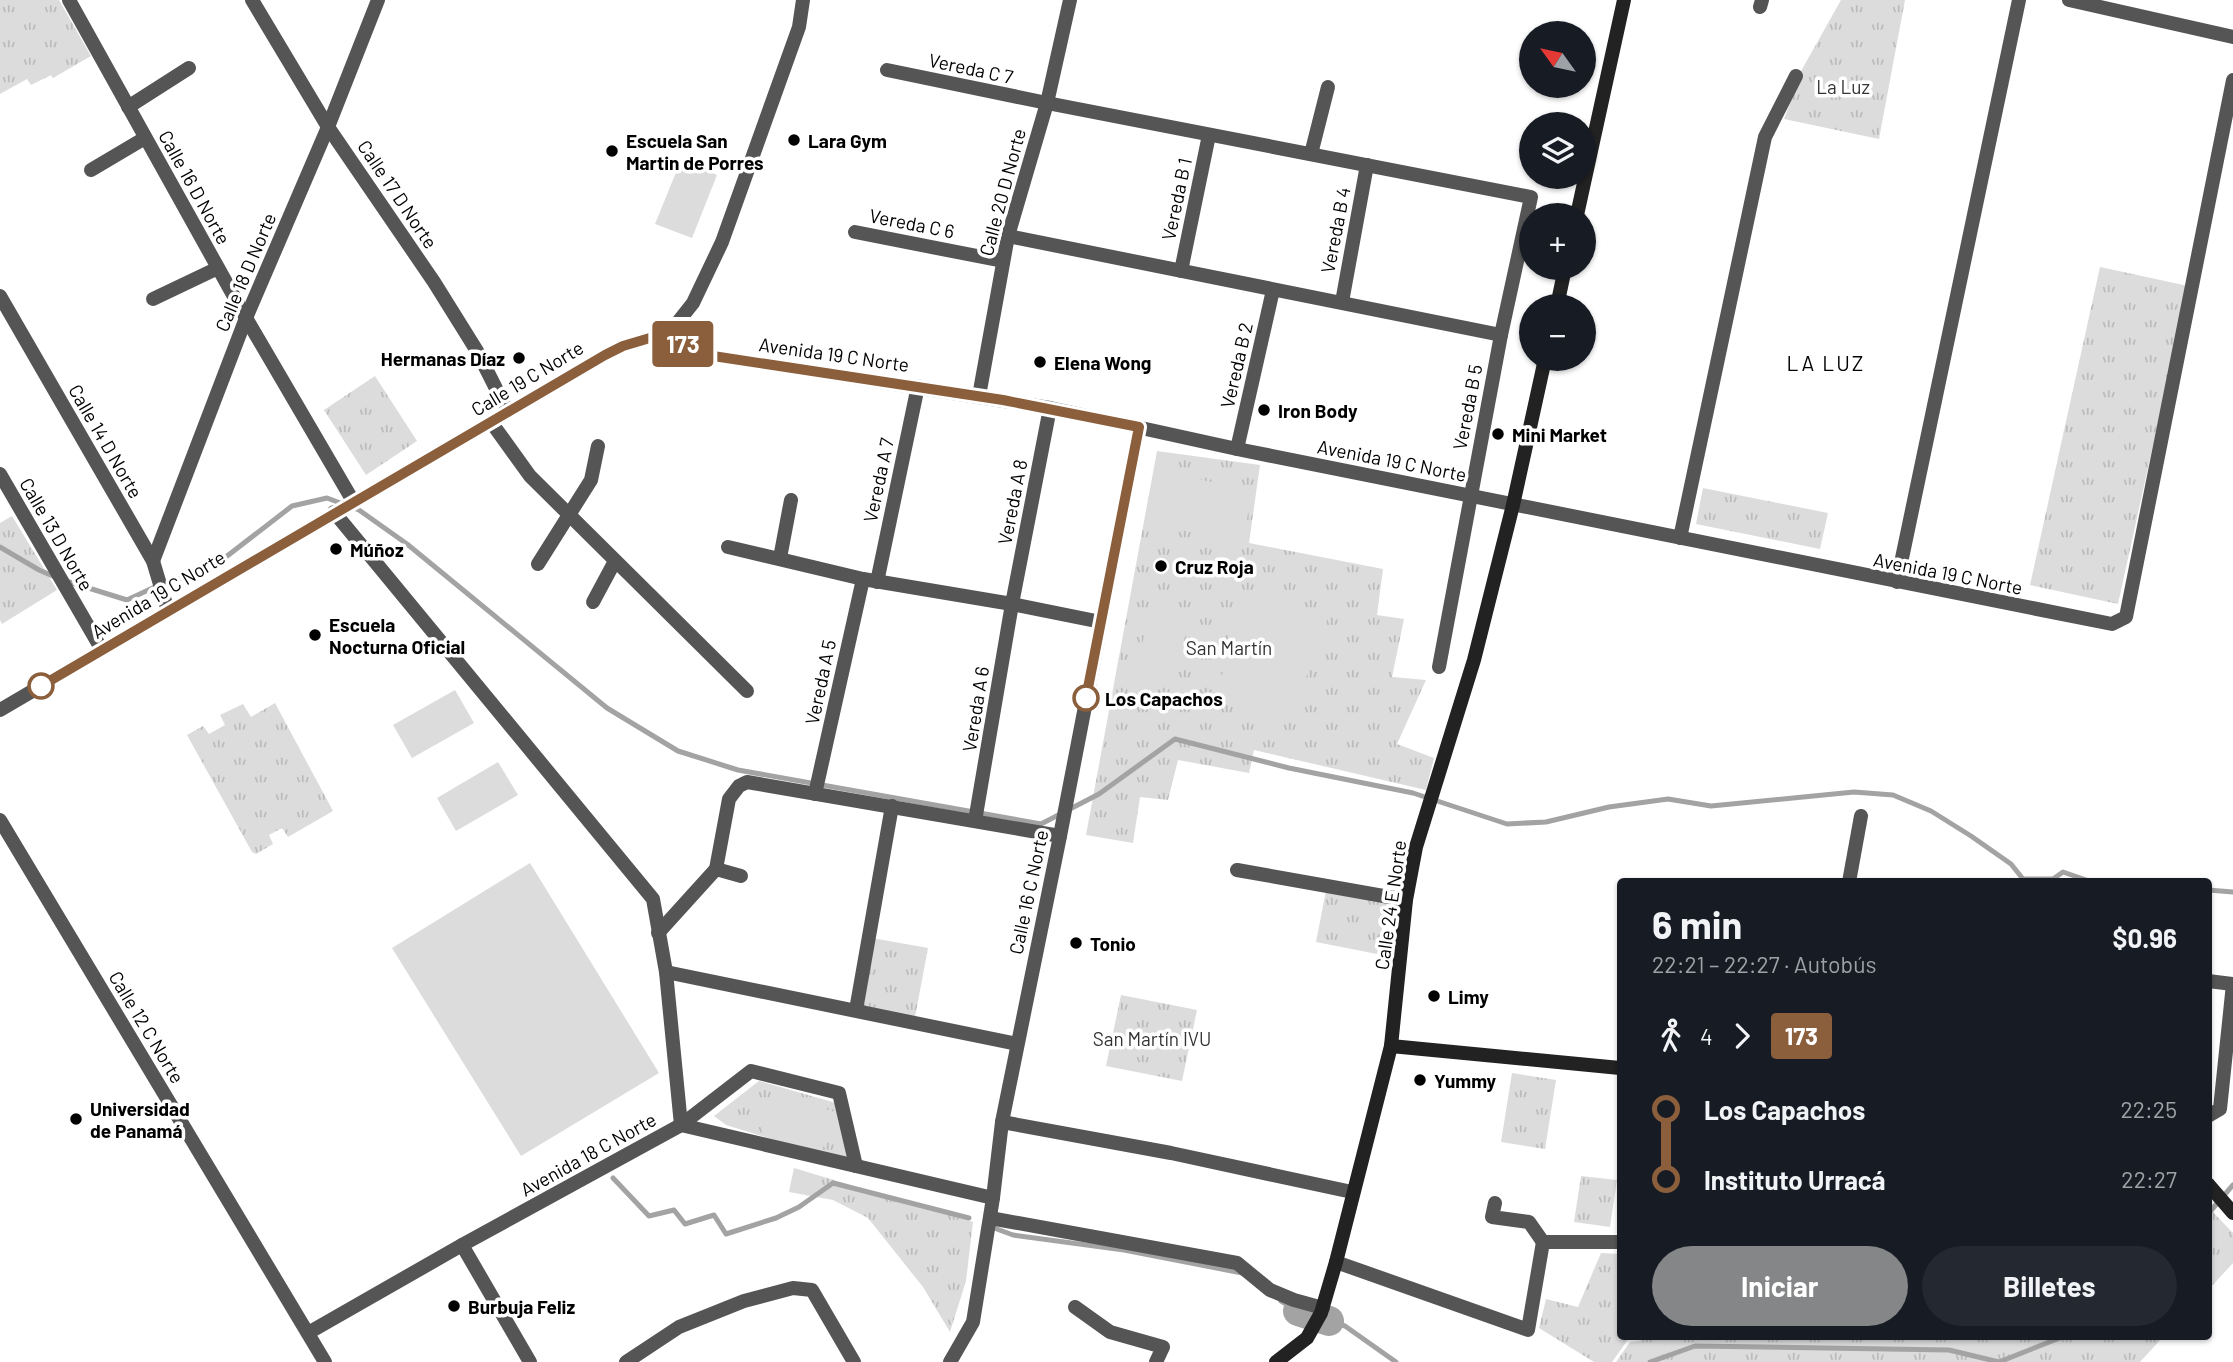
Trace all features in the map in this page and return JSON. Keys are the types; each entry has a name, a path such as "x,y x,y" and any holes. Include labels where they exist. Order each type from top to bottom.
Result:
{"main road":[{"path":"1580,203 1624,0"},
{"name":"Calle 24 E Norte","path":"1276,1362 1307,1338 1322,1310 1336,1262 1391,1046 1406,900 1416,847 1470,673 1513,505 1542,371"},
{"path":"1391,1046 1617,1068"},
{"path":"2212,1189 2233,1213"}],"street":[{"name":"Calle 16 D Norte","path":"69,0 218,268 353,501"},
{"name":"Calle 17 D Norte","path":"252,0 328,127 434,282 477,351 508,412"},
{"name":"Calle 18 D Norte","path":"153,561 246,317 328,127 378,0"},
{"path":"670,332 692,303 722,242 799,27 803,0"},
{"name":"Calle 20 D Norte","path":"979,396 1008,236 1046,103 1070,0"},
{"path":"1897,582 2019,0"},
{"path":"2069,0 2233,37"},
{"path":"128,107 189,68"},
{"name":"Vereda C 7","path":"887,70 1531,197"},
{"path":"1680,538 1765,137 1796,76"},
{"name":"Avenida 19 C Norte","path":"670,332 680,343 700,354 1050,408 1237,449 2112,624 2126,617 2233,80"},
{"path":"1311,154 1328,87"},
{"name":"Vereda B 1","path":"1181,271 1209,135"},
{"path":"91,170 145,138"},
{"name":"Vereda B 4","path":"1342,302 1367,165"},
{"name":"Vereda B 5","path":"1439,667 1501,335 1531,197"},
{"name":"Vereda C 6","path":"855,232 1003,261"},
{"path":"1008,236 1501,335"},
{"path":"153,299 218,268"},
{"name":"Vereda B 2","path":"1237,449 1273,290"},
{"name":"Calle 14 D Norte","path":"0,296 153,561 168,611"},
{"name":"Calle 19 C Norte","path":"335,511 605,355 623,346 670,332"},
{"name":"Vereda A 7","path":"870,580 918,386"},
{"name":"Vereda A 8","path":"1012,604 1050,408"},
{"path":"491,422 530,476 747,691"},
{"name":"Calle 16 C Norte","path":"950,1362 972,1322 993,1198 1002,1122 1139,427"},
{"path":"538,564 591,480 598,446"},
{"name":"Calle 13 D Norte","path":"0,474 102,650"},
{"path":"780,558 791,500"},
{"path":"335,511 653,900 666,972 681,1125"},
{"name":"Avenida 19 C Norte","path":"0,710 335,511"},
{"path":"728,547 870,580 1101,622"},
{"path":"593,602 615,561"},
{"name":"Vereda A 5","path":"815,793 870,580"},
{"name":"Vereda A 6","path":"975,820 1012,604"},
{"path":"658,933 716,869 730,799 739,786 747,782 975,820 1061,830"},
{"path":"856,1010 892,806"},
{"path":"1850,878 1861,816"},
{"name":"Calle 12 C Norte","path":"0,820 325,1362"},
{"path":"716,869 741,876"},
{"path":"1237,870 1406,900"},
{"path":"666,972 1017,1044"},
{"path":"2212,981 2233,984 2220,1109 2212,1114"},
{"path":"681,1125 751,1071 839,1093 856,1166"},
{"path":"1002,1122 1171,1153 1352,1192"},
{"name":"Avenida 18 C Norte","path":"308,1333 681,1125 993,1198"},
{"path":"1336,1262 1528,1330 1543,1242 1529,1222 1492,1217 1495,1203"},
{"path":"990,1218 1237,1263 1270,1290 1322,1310"},
{"path":"1543,1242 1617,1242"},
{"path":"462,1245 530,1362"},
{"path":"626,1362 679,1328 744,1301 793,1288 812,1290 854,1362"},
{"path":"1075,1307 1110,1332 1163,1347 1156,1362"}],"green space":[{"path":"0,0 59,0 91,56 53,78 51,75 31,85 27,79 0,94"},
{"name":"La Luz","path":"1841,0 1905,0 1879,139 1784,119 1792,98 1787,96"},
{"path":"681,160 717,175 692,238 655,224"},
{"path":"2100,267 2188,286 2118,604 2030,585"},
{"path":"375,376 417,441 366,475 324,410"},
{"name":"San Martín","path":"1157,451 1260,465 1249,543 1383,569 1377,615 1404,619 1392,677 1426,680 1397,744 1434,758 1426,790 1254,750 1249,773 1178,760 1168,800 1140,797 1133,843 1086,835"},
{"path":"1155,471 1253,490 1242,542 1145,523"},
{"path":"1703,488 1828,513 1820,549 1696,524"},
{"path":"12,516 57,590 2,624 0,523"},
{"path":"1253,591 1328,618 1289,724 1214,696"},
{"path":"1151,607 1190,615 1173,688 1134,678"},
{"path":"455,690 474,723 412,758 393,725"},
{"path":"275,703 333,811 288,837 282,828 269,835 273,844 256,854 252,852 187,735 203,726 209,734 225,725 220,715 243,704 251,717"},
{"path":"498,762 518,795 456,831 437,798"},
{"path":"530,863 659,1073 521,1156 392,948"},
{"path":"1326,891 1387,903 1377,954 1316,942"},
{"path":"872,938 928,948 915,1017 860,1007"},
{"name":"San Martín IVU","path":"1121,995 1197,1010 1182,1081 1106,1066"},
{"path":"1512,1073 1556,1080 1545,1149 1501,1142"},
{"path":"759,1081 836,1103 850,1163 726,1125 714,1116"},
{"path":"775,1093 835,1112 822,1151 762,1132"},
{"path":"794,1168 973,1222 966,1281 950,1332 923,1287 868,1218 833,1200 789,1192"},
{"path":"1581,1176 1617,1180 1610,1227 1574,1222"},
{"path":"2212,1211 2233,1233 2233,1263 2212,1286"},
{"path":"1601,1253 1617,1254 1617,1340 1628,1340 1612,1362 1594,1362 1539,1328 1546,1299 1578,1307"},
{"path":"2160,1340 2140,1362 1616,1362 1630,1342"}],"waterway":[{"path":"162,584 209,570 292,506 327,498 359,510 407,544 607,708 678,751 738,770 1041,824 1099,794 1175,739 1289,768 1413,793 1507,824 1546,822 1609,807 1668,799 1711,806 1854,792 1893,795 1931,811 1971,836 2011,864 2022,878"},
{"path":"0,547 55,577"},
{"path":"66,581 127,600 159,585"},
{"path":"2054,878 2063,872 2080,878"},
{"path":"2212,890 2233,892"},
{"path":"613,1178 649,1216 674,1210 685,1224 714,1215 726,1234 776,1218 799,1207 833,1183 969,1218"},
{"path":"2212,1209 2233,1185"},
{"path":"994,1228 1013,1235 1124,1250 1242,1273"},
{"path":"1281,1301 1298,1311"},
{"path":"1298,1311 1329,1321"},
{"path":"1329,1321 1345,1326 1396,1362"},
{"path":"1650,1362 1695,1346 1949,1350 1999,1362 2054,1340"}],"bus line":[{"name":"173","path":"41,686 605,355 623,346 670,332 680,343 700,354 1003,400 1139,427 1086,698"}],"place":[{"name":"Lara Gym","path":"794,140"},
{"name":"Escuela San Martin de Porres","path":"612,151"},
{"name":"Hermanas Díaz","path":"519,358"},
{"name":"Elena Wong","path":"1040,362"},
{"name":"Iron Body","path":"1264,410"},
{"name":"Mini Market","path":"1498,434"},
{"name":"Múñoz","path":"336,549"},
{"name":"Cruz Roja","path":"1161,566"},
{"name":"Escuela Nocturna Oficial","path":"315,635"},
{"name":"Los Capachos","path":"1086,698"},
{"name":"Tonio","path":"1076,943"},
{"name":"Limy","path":"1434,996"},
{"name":"Yummy","path":"1420,1080"},
{"name":"Universidad de Panamá","path":"76,1119"},
{"name":"Burbuja Feliz","path":"454,1306"}],"district":[{"name":"LA LUZ","path":"1826,362"}]}
